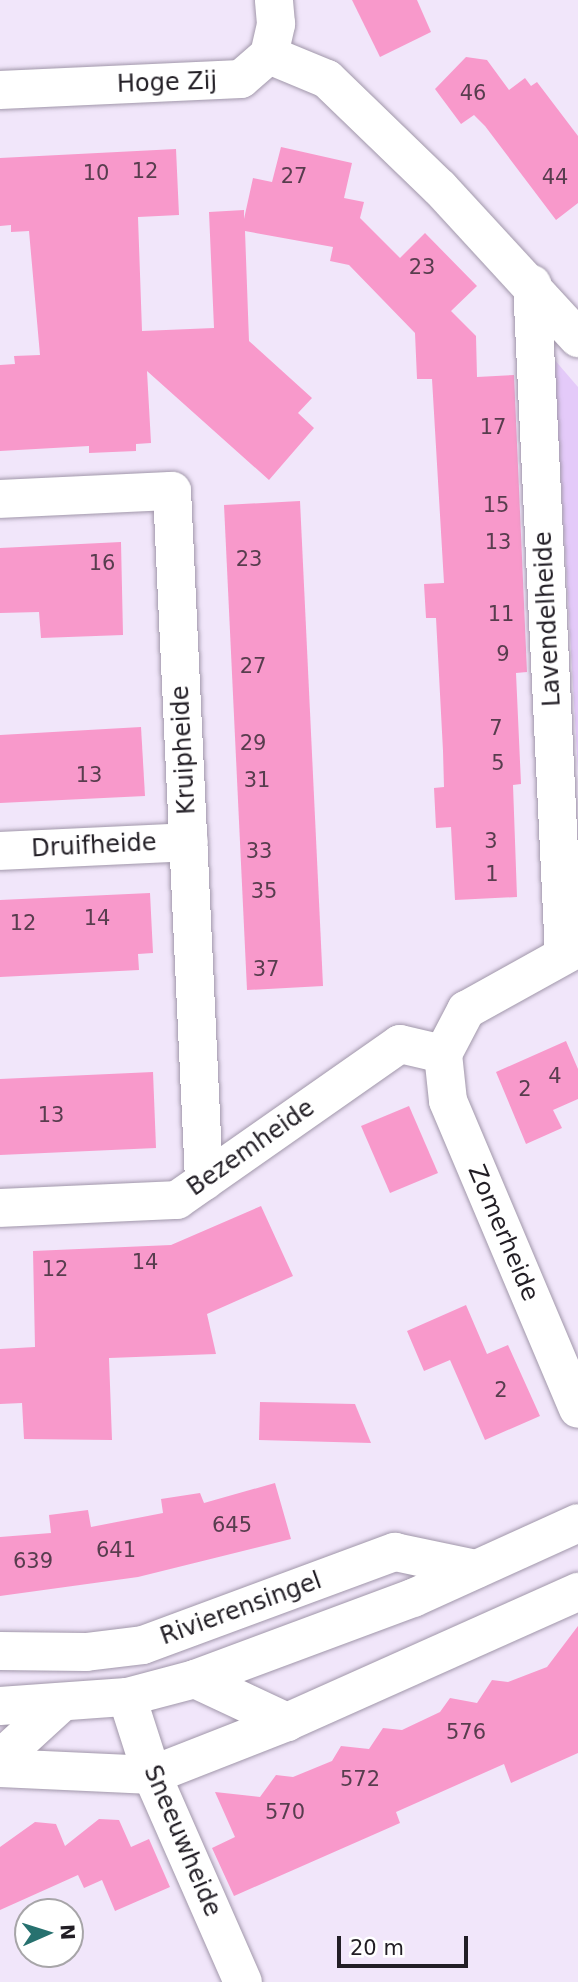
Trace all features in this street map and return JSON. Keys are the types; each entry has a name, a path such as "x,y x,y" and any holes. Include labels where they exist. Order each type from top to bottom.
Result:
{"street":[{"path":"274,0 276,23 269,55 327,79 532,284 578,338"},
{"name":"Hoge Zij","path":"0,90 241,79 269,55"},
{"name":"Lavendelheide","path":"443,1054 466,1010 571,951 532,284"},
{"name":"Kruipheide","path":"0,499 172,491 204,1181"},
{"name":"Druifheide","path":"0,851 188,842"},
{"name":"Bezemheide","path":"0,1208 177,1200 400,1044 443,1054"},
{"name":"Zomerheide","path":"443,1054 448,1101 578,1409"},
{"name":"Rivierensingel","path":"0,1706 59,1705 127,1697 195,1679 413,1598 578,1524"},
{"name":"Rivierensingel","path":"0,1651 86,1652 144,1645 395,1552 476,1569"},
{"path":"0,1768 152,1776 287,1722 578,1592"},
{"name":"Rivierensingel","path":"195,1679 287,1722"},
{"name":"Sneeuwheide","path":"127,1697 152,1776 243,1982"},
{"path":"0,1759 59,1705"}],"shaded area":[{"path":"553,358 578,387 578,771 561,479"}],"building":[{"path":"352,0 417,0 431,32 380,57"},
{"path":"466,57 487,60 509,90 525,78 531,86 537,82 578,136 578,203 556,220 485,126 474,115 461,124 435,89"},
{"path":"281,147 352,163 344,198 364,202 360,218 400,258 425,233 477,286 451,311 476,336 477,377 514,375 527,672 516,673 521,784 513,785 517,897 455,900 451,827 436,828 434,788 444,787 443,751 436,618 426,618 424,584 444,583 432,379 417,379 415,333 349,265 330,261 333,247 245,231 249,341 312,398 298,413 314,428 269,480 147,371 151,443 136,444 136,451 89,453 89,446 0,451 0,365 15,364 14,356 40,355 29,231 11,232 11,225 0,226 0,158 176,149 179,215 138,217 142,331 214,328 209,212 244,210 244,219 253,178 272,182"},
{"path":"300,501 323,986 247,990 224,505"},
{"path":"121,542 123,635 41,638 39,612 0,613 0,548"},
{"path":"141,727 145,796 0,803 0,735"},
{"path":"150,893 153,953 138,954 139,970 0,977 0,900"},
{"path":"566,1041 578,1069 578,1099 553,1110 562,1128 526,1144 496,1072"},
{"path":"153,1072 156,1148 0,1155 0,1079"},
{"path":"409,1106 438,1173 390,1193 361,1126"},
{"path":"261,1206 293,1276 207,1314 216,1354 109,1358 112,1440 24,1439 22,1403 0,1404 0,1349 35,1347 33,1251 171,1245"},
{"path":"466,1305 487,1354 508,1345 540,1416 485,1440 450,1360 424,1371 407,1331"},
{"path":"260,1402 355,1404 371,1443 259,1440"},
{"path":"275,1483 291,1539 138,1577 0,1596 0,1537 51,1533 49,1515 88,1510 91,1527 163,1513 161,1499 200,1493 204,1503"},
{"path":"578,1626 578,1753 511,1783 504,1764 396,1812 400,1823 234,1896 212,1848 235,1837 215,1792 260,1797 276,1775 293,1777 332,1761 341,1746 369,1749 383,1728 402,1730 440,1712 450,1698 477,1703 492,1680 508,1682 547,1667"},
{"path":"99,1819 119,1820 131,1847 149,1839 170,1887 115,1911 102,1880 84,1888 78,1875 27,1898 14,1898 14,1904 0,1910 0,1847 35,1822 56,1824 65,1846"}]}
